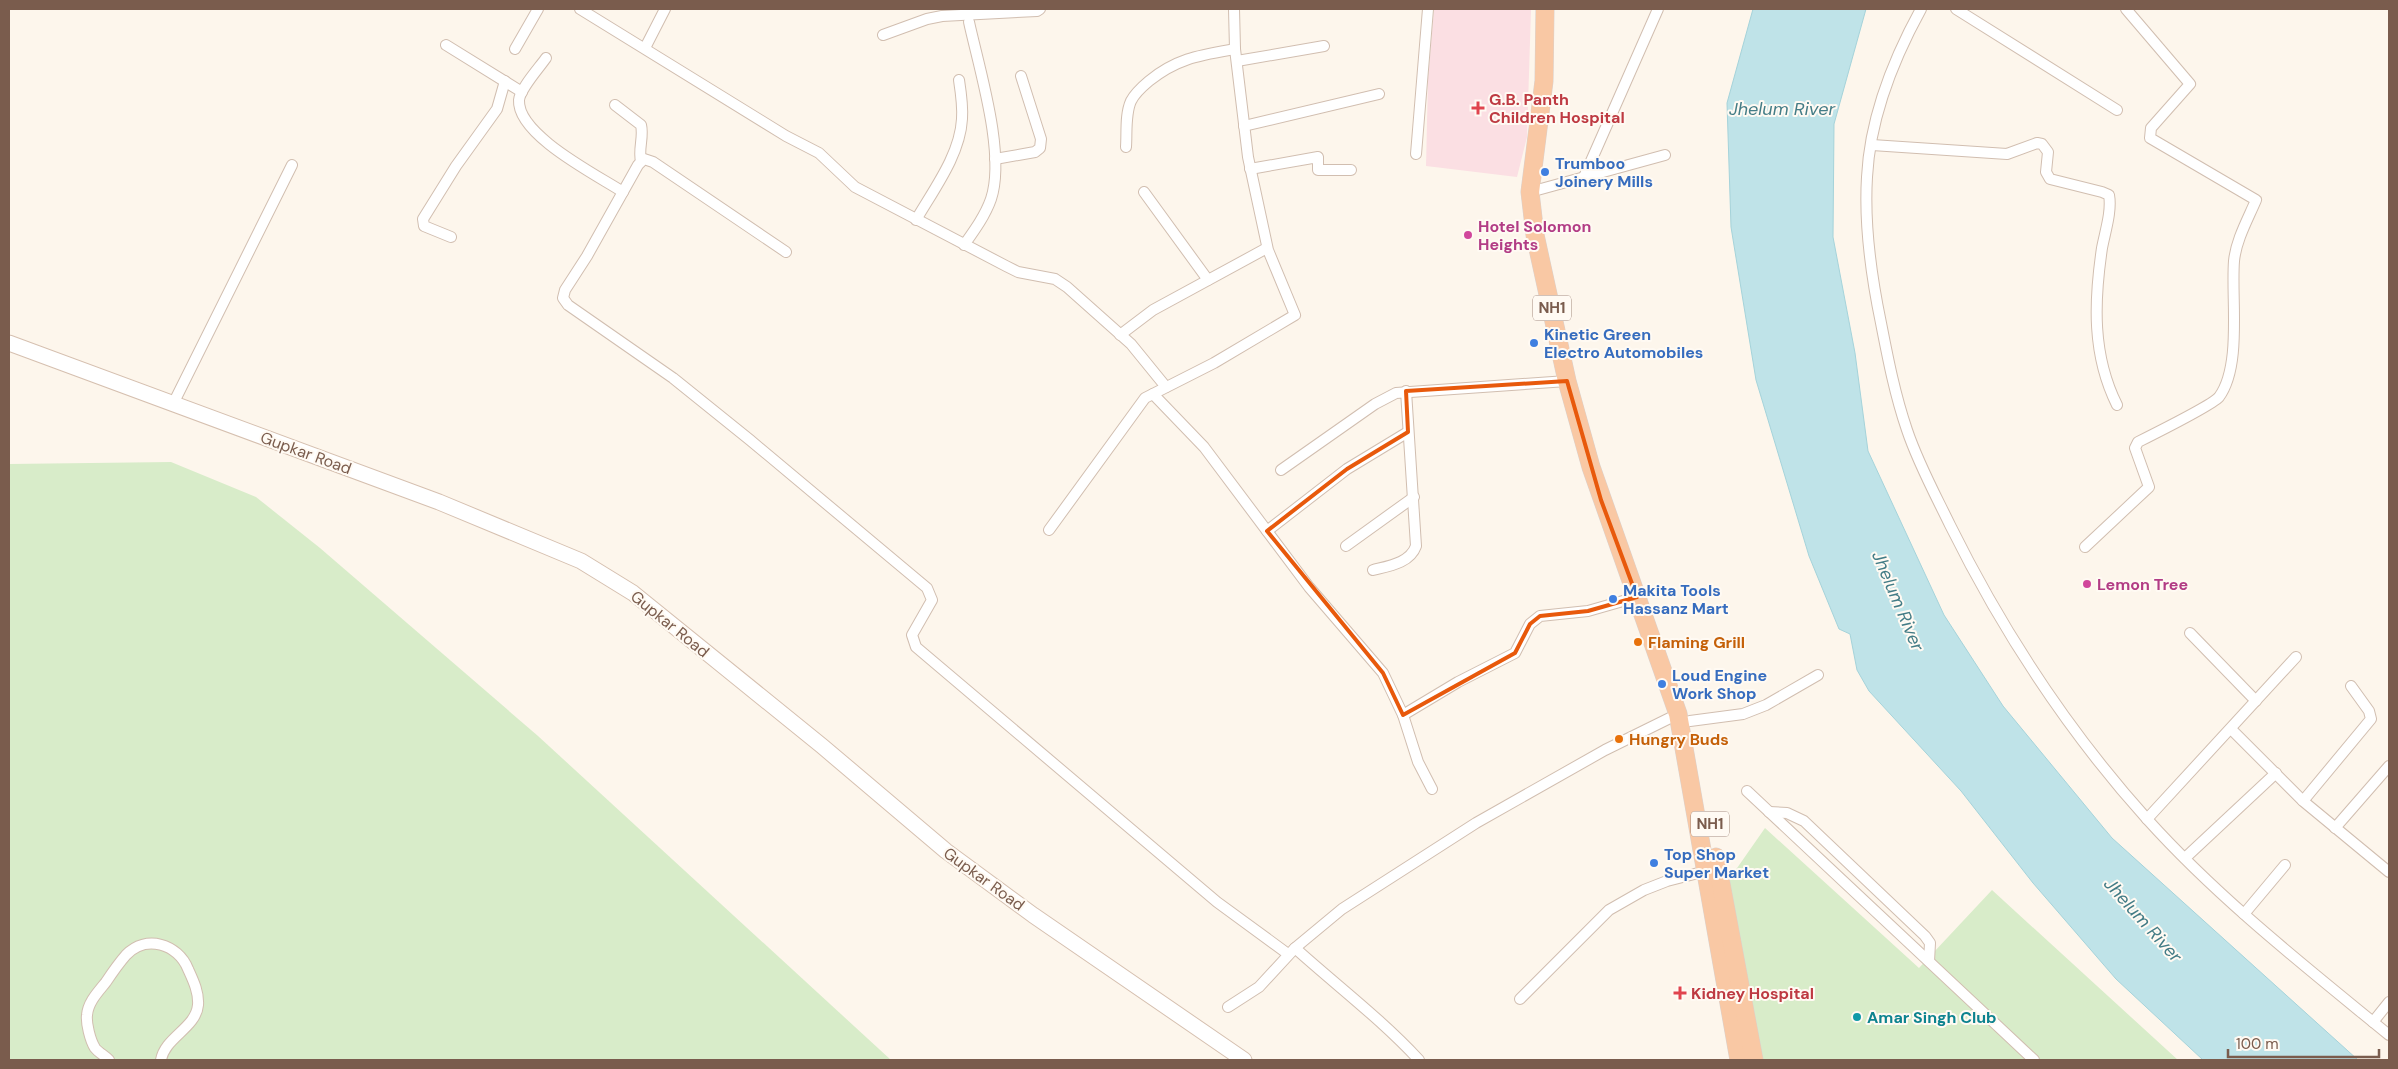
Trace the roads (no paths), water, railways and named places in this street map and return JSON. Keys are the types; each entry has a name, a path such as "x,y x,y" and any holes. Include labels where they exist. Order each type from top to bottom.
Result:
{"highway":[{"name":"NH1","path":"1545,9 1544,81 1530,192 1535,235 1567,382 1601,500 1684,718 1754,1060"},
{"name":"NH1","path":"1684,718 1706,871 1739,1060"}],"main road":[{"name":"Gupkar Road","path":"9,343 448,506 581,561 625,588 814,740 946,851 1033,914 1244,1060"}],"street":[{"path":"515,49 538,9"},
{"path":"580,9 778,131 819,153 855,187 1018,272 1055,279 1120,335 1140,355 1166,387"},
{"path":"645,48 664,9"},
{"path":"884,36 927,19 942,16 1037,11 1040,9"},
{"path":"1049,530 1138,405 1153,394 1214,362 1295,315 1267,248 1250,169 1236,61 1234,9"},
{"path":"1416,154 1428,9"},
{"path":"1584,177 1658,9"},
{"path":"1921,9 1899,49 1878,111 1867,174 1866,229 1876,299 1893,378 1907,431 1920,463 1977,580 2018,649 2056,707 2148,819 2185,858 2244,914 2389,1035"},
{"path":"1956,9 2116,110"},
{"path":"2085,547 2148,487 2135,448 2138,442 2214,401 2223,389 2228,374 2235,333 2234,260 2238,240 2256,200 2150,138 2151,128 2190,84 2126,9"},
{"path":"964,245 982,219 991,199 996,176 988,111 969,22"},
{"path":"446,45 522,92"},
{"path":"1236,61 1324,46"},
{"path":"1126,147 1132,100 1145,84 1172,64 1194,56 1235,49"},
{"path":"546,58 522,92 519,101 520,109 526,121 536,132 566,156 623,192"},
{"path":"995,159 1035,152 1040,148 1040,139 1021,76"},
{"path":"916,220 946,167 957,142 962,120 959,80"},
{"path":"450,236 424,226 423,219 456,166 497,109 505,81"},
{"path":"1244,126 1379,94"},
{"path":"614,105 641,125 639,151 641,161 587,256 565,290 564,301 672,378 757,446 927,588 932,600 912,635 916,647 1217,902 1291,951 1372,1014 1419,1060"},
{"path":"1872,145 2007,154 2018,152 2037,143 2042,144 2048,152 2046,172 2050,180 2108,195 2097,281 2096,340 2104,378 2117,405"},
{"path":"1530,192 1664,155"},
{"path":"1250,169 1318,157 1318,170 1352,170"},
{"path":"641,161 648,159 653,162 786,252"},
{"path":"173,404 292,165"},
{"path":"1144,192 1208,280"},
{"path":"1120,335 1153,310 1267,248"},
{"path":"1280,470 1374,404 1396,393 1567,382"},
{"path":"1373,570 1402,561 1414,553 1416,546 1406,391"},
{"path":"1153,394 1204,447 1309,587 1383,673 1403,714 1418,762 1432,789"},
{"path":"1267,531 1347,469 1408,432"},
{"path":"1346,546 1414,497"},
{"path":"1403,714 1458,682 1515,653 1534,619 1546,614 1588,611 1637,597"},
{"path":"2190,633 2256,701"},
{"path":"2148,819 2296,657"},
{"path":"1228,1007 1258,987 1291,951 1329,918 1476,823 1613,746 1684,718 1743,714 1766,705 1818,675"},
{"path":"2303,801 2371,719 2369,711 2351,686"},
{"path":"2231,729 2303,801 2389,872"},
{"path":"2335,828 2389,766"},
{"path":"2185,858 2276,773"},
{"path":"1747,791 2034,1060"},
{"path":"1768,812 1787,813 1804,821 1925,936 1930,943 1929,961"},
{"path":"2244,914 2285,865"},
{"path":"1520,999 1609,910 1644,890 1667,881 1706,871"},
{"path":"109,1060 95,1047 88,1026 88,1010 92,1001 127,954 137,947 152,945 171,947 179,953 198,992 198,1004 192,1020 168,1045 161,1060"},
{"path":"2373,1022 2389,1002"}],"water":[{"name":"Jhelum River","path":"1753,9 1866,9 1834,124 1833,237 1855,353 1868,451 1944,615 2003,706 2112,838 2358,1060 2203,1060 2116,979 2033,883 1961,791 1869,691 1857,670 1850,634 1839,629 1809,556 1756,380 1731,227 1727,103"}],"place":[{"name":"G.B. Panth Children Hospital","path":"1478,108"},
{"name":"Trumboo Joinery Mills","path":"1545,172"},
{"name":"Hotel Solomon Heights","path":"1468,235"},
{"name":"Kinetic Green Electro Automobiles","path":"1534,343"},
{"name":"Lemon Tree","path":"2087,584"},
{"name":"Makita Tools Hassanz Mart","path":"1613,599"},
{"name":"Flaming Grill","path":"1638,642"},
{"name":"Loud Engine Work Shop","path":"1662,684"},
{"name":"Hungry Buds","path":"1619,739"},
{"name":"Top Shop Super Market","path":"1654,863"},
{"name":"Kidney Hospital","path":"1680,993"},
{"name":"Amar Singh Club","path":"1857,1017"}]}
